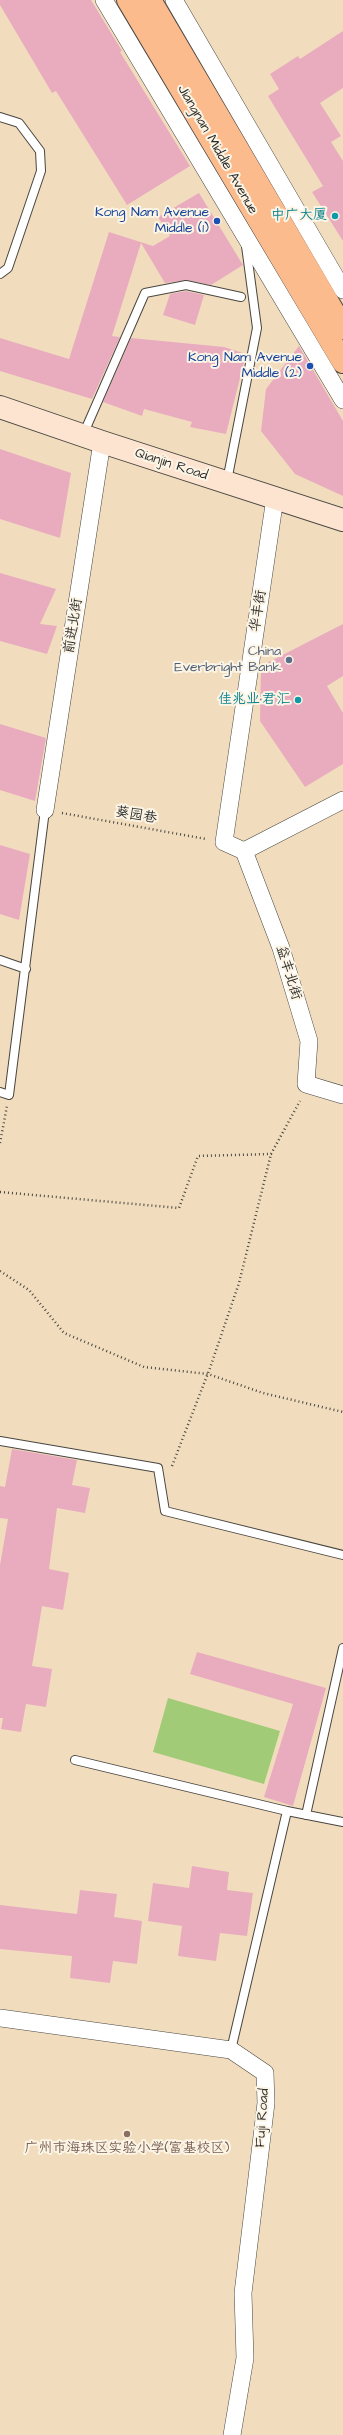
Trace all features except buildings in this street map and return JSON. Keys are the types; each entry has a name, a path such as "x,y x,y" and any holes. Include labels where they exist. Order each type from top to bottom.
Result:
{"main road":[{"name":"Jiangnan Middle Avenue","path":"128,0 343,362"},
{"name":"Jiangnan Middle Avenue","path":"150,0 170,36 270,185 343,328"},
{"name":"Qianjin Road","path":"0,407 92,439 343,520"}],"street":[{"path":"104,0 244,237 343,400"},
{"path":"164,0 170,36"},
{"path":"174,0 270,185 343,290"},
{"path":"190,145 208,134"},
{"name":"前进北街","path":"45,810 92,439"},
{"name":"华丰街","path":"224,842 276,498"},
{"path":"224,842 244,851 343,800"},
{"name":"益丰北街","path":"244,851 281,948 309,1041 306,1084"},
{"path":"306,1084 343,1095"},
{"name":"Fuji Road","path":"0,2018 231,2050 265,2073 266,2103 243,2292 245,2358 232,2435"}],"lane":[{"path":"0,117 19,124 40,151 41,171 8,268 0,274"},
{"path":"226,483 256,328 244,237"},
{"path":"92,439 145,293 186,285 241,296"},
{"path":"0,1092 9,1095 45,810"},
{"path":"0,960 26,969"},
{"path":"0,1441 158,1468 165,1512 343,1555"},
{"path":"306,1815 343,1648"},
{"path":"75,1760 287,1811 343,1822"},
{"path":"231,2050 287,1811"}],"path":[{"name":"葵园巷","path":"45,810 224,842"},
{"path":"169,1472 208,1374 239,1283 271,1154 300,1101 306,1084"},
{"path":"0,1143 9,1095"},
{"path":"0,1192 179,1208 198,1156 271,1154"},
{"path":"0,1271 29,1290 64,1333 144,1367 208,1374 263,1393 343,1412"}],"green space":[{"path":"168,1698 280,1731 264,1784 153,1752"}],"place":[{"name":"中广大厦","path":"335,216"},
{"name":"Kong Nam Avenue Middle (1)","path":"217,221"},
{"name":"Kong Nam Avenue Middle (2)","path":"310,366"},
{"name":"China Everbright Bank","path":"289,660"},
{"name":"佳兆业·君汇","path":"298,700"},
{"name":"广州市海珠区实验小学(富基校区)","path":"127,2134"}]}
